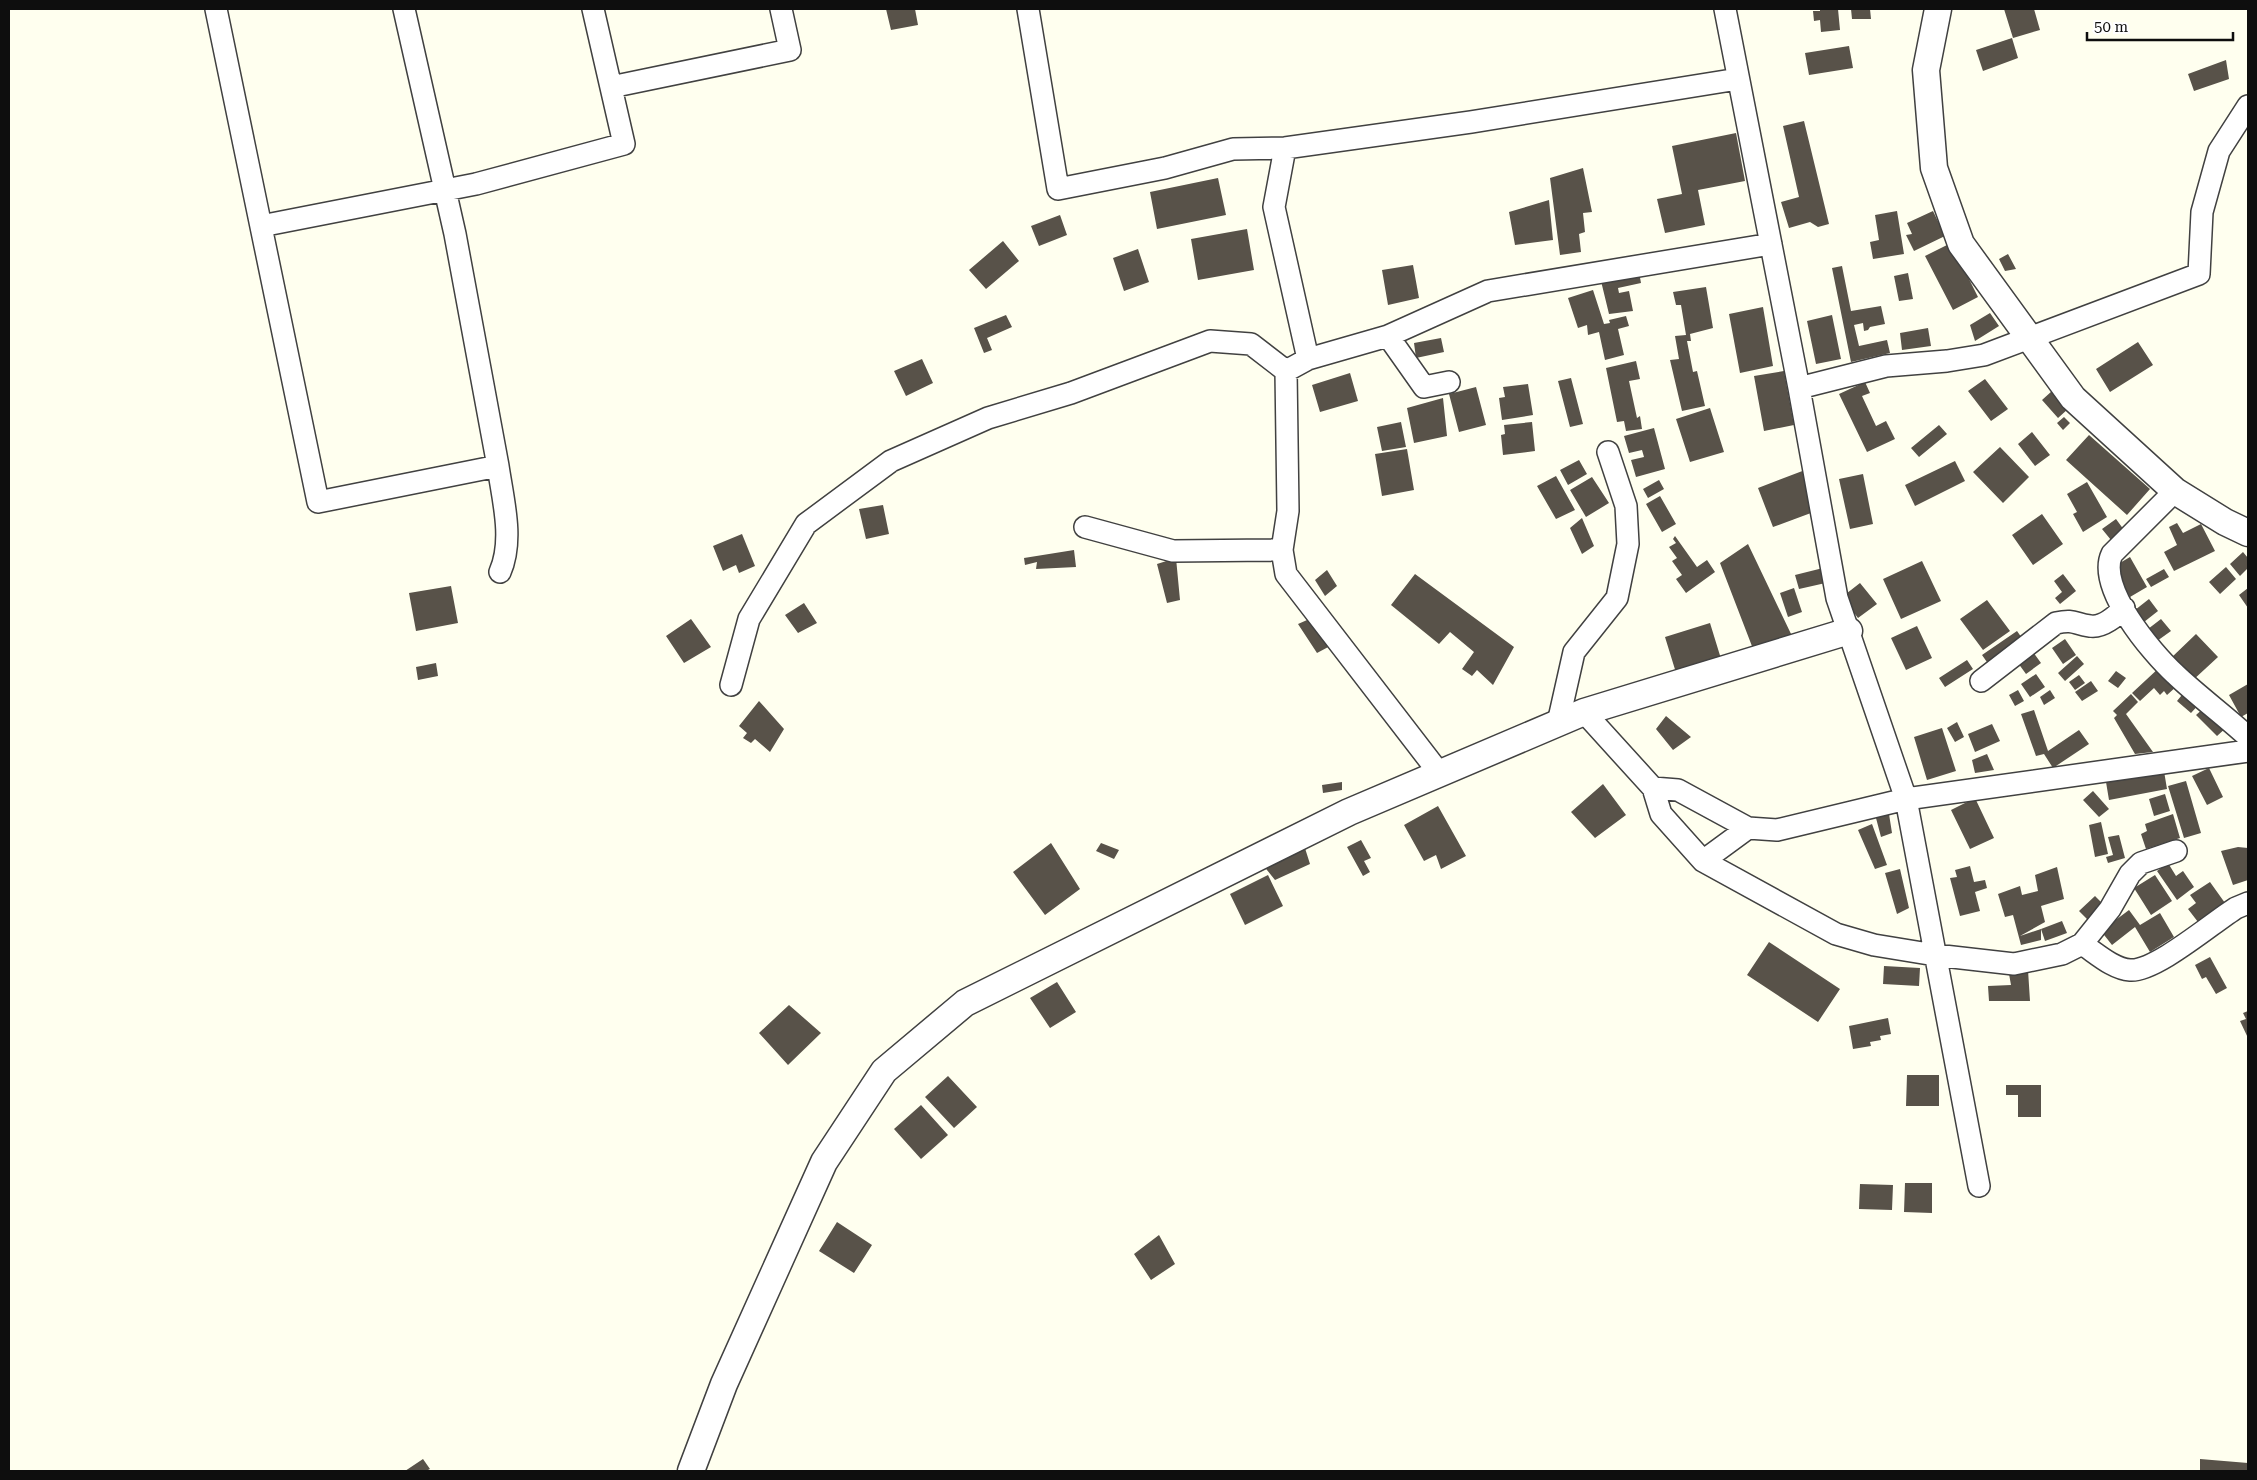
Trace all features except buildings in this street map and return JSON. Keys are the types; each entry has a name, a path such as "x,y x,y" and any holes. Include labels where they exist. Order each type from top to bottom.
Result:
{"street":[{"path":"216,9 318,502 498,466"},
{"path":"404,9 445,190 498,466 507,540 505,561 500,572"},
{"path":"261,226 476,184 624,144 593,9"},
{"path":"611,87 790,50 780,9"},
{"path":"1028,9 1058,189 1165,168 1233,149 1285,148 1471,122 1738,79"},
{"path":"1725,9 1799,388 1837,598 1906,799 1978,1186"},
{"path":"1938,9 1926,70 1934,168 1962,244 2073,398 2174,491 2225,522 2248,533"},
{"path":"1799,388 1886,366 1947,361 1984,355 2198,274 2202,212 2219,151 2248,106"},
{"path":"1285,148 1274,207 1308,359"},
{"path":"1286,370 1308,359 1388,336 1488,291 1771,244"},
{"path":"1388,336 1424,387 1449,382"},
{"path":"730,685 749,619 806,524 891,461 988,418 1071,393 1210,341 1251,344 1286,370"},
{"path":"1286,370 1288,511 1282,550 1286,574 1440,774"},
{"path":"1558,723 1574,652 1617,598 1628,544 1626,506 1608,452"},
{"path":"2174,491 2112,554 2109,566 2113,585 2131,623 2174,674 2248,737"},
{"path":"1085,527 1173,551 1282,550"},
{"path":"1981,681 2056,623 2070,620 2092,627 2112,619 2124,608"},
{"path":"691,1471 724,1384 824,1162 884,1071 964,1003 1349,812 1584,712 1849,631"},
{"path":"1584,712 1653,788 1661,814 1703,861 1836,934 1874,945 1935,955 2014,964 2062,954 2082,944 2110,908 2130,874 2142,863 2176,851"},
{"path":"1653,788 1678,790 1748,828 1777,830 1906,799 2248,751"},
{"path":"1703,861 1748,828"},
{"path":"2082,944 2118,967 2128,970 2144,968 2160,960 2214,922 2248,903"}]}
